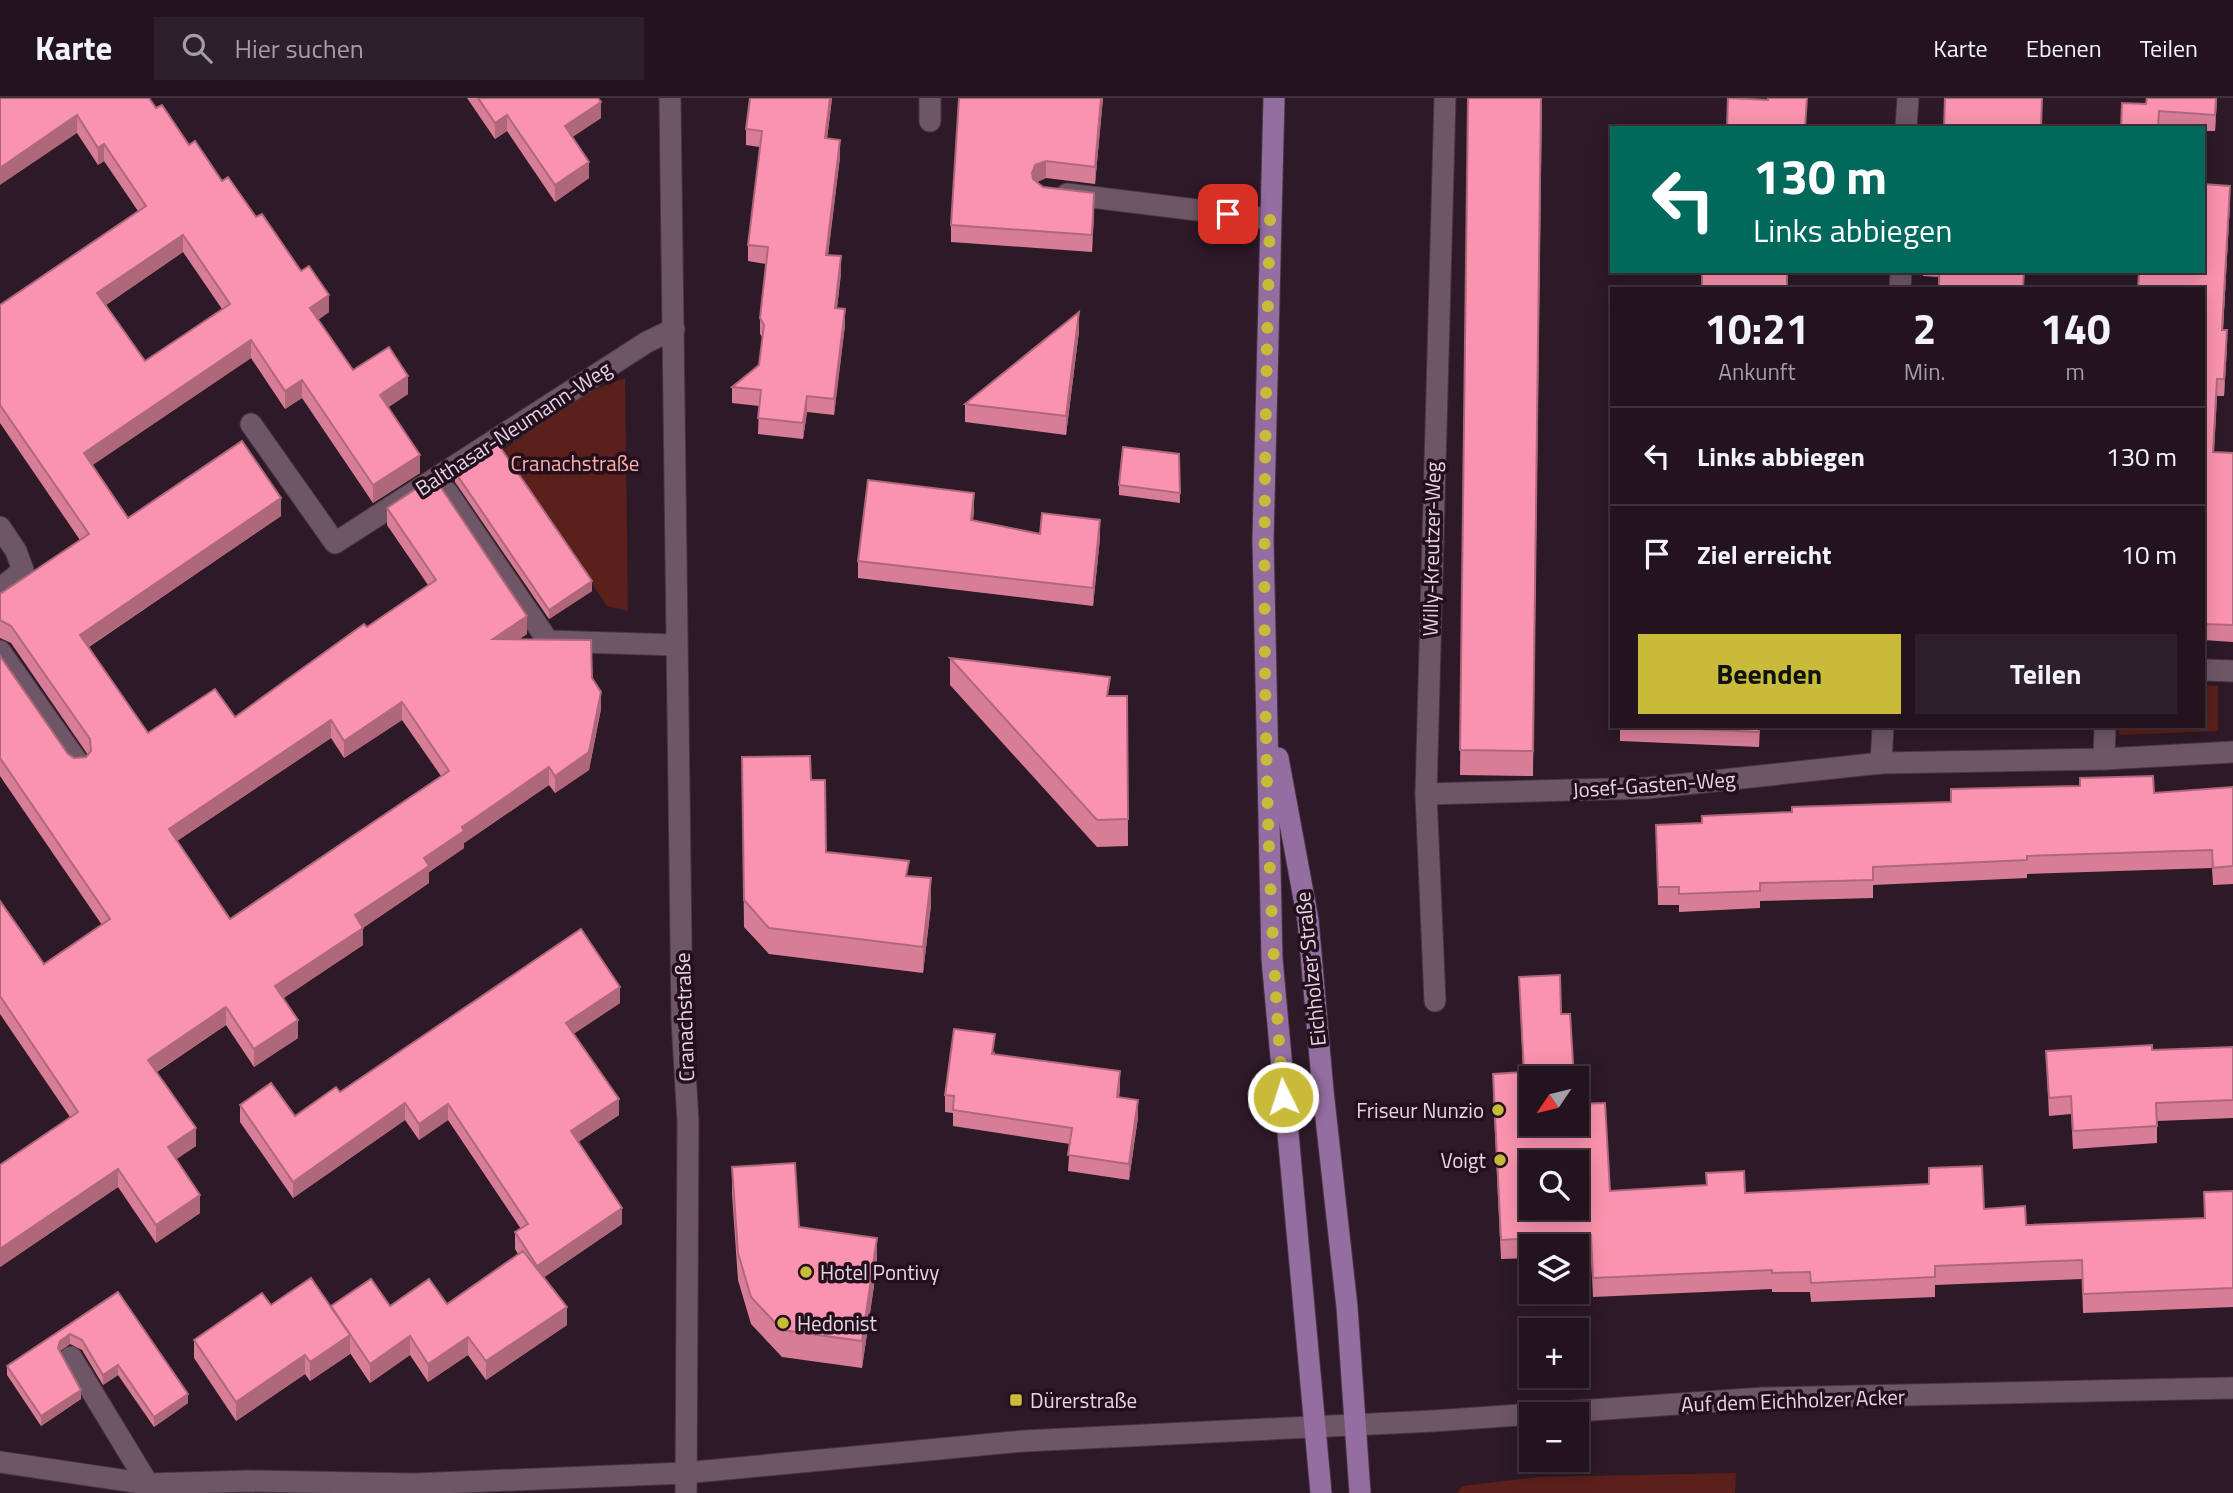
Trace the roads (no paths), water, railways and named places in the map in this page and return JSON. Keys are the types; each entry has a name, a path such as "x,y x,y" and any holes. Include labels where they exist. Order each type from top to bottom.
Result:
{"main road":[{"name":"Eichholzer Straße","path":"1274,98 1263,540 1272,959 1321,1493"},
{"name":"Eichholzer Straße","path":"1273,160 1285,98"},
{"name":"Eichholzer Straße","path":"1267,698 1308,920 1323,1091 1347,1307 1353,1424 1360,1493"}],"street":[{"name":"Cranachstraße","path":"670,98 683,1051 688,1122 685,1483"},
{"path":"930,98 930,121"},
{"name":"Willy-Kreutzer-Weg","path":"1436,1001 1426,794 1445,98"},
{"path":"1906,126 1908,98"},
{"path":"1045,191 1270,219"},
{"name":"Balthasar-Neumann-Weg","path":"251,424 335,543 647,342 674,329"},
{"path":"447,492 548,641 676,645"},
{"path":"0,527 16,551 23,570 0,589"},
{"path":"0,651 79,764"},
{"path":"2205,670 2233,671"},
{"path":"1881,763 1883,728"},
{"path":"2104,759 2105,728"},
{"name":"Josef-Gasten-Weg","path":"1426,794 1648,788 1881,763 2104,759 2233,752"},
{"path":"71,1357 148,1488"},
{"name":"Auf dem Eichholzer Acker","path":"1353,1424 1763,1398 2233,1388"},
{"path":"0,1462 148,1488 248,1481 413,1488 685,1483 1024,1441 1353,1424"}],"place":[{"name":"Friseur Nunzio","path":"1498,1110"},
{"name":"Voigt","path":"1500,1160"},
{"name":"Hotel Pontivy","path":"806,1272"},
{"name":"Hedonist","path":"783,1323"},
{"name":"Dürerstraße","path":"1016,1400"}]}
